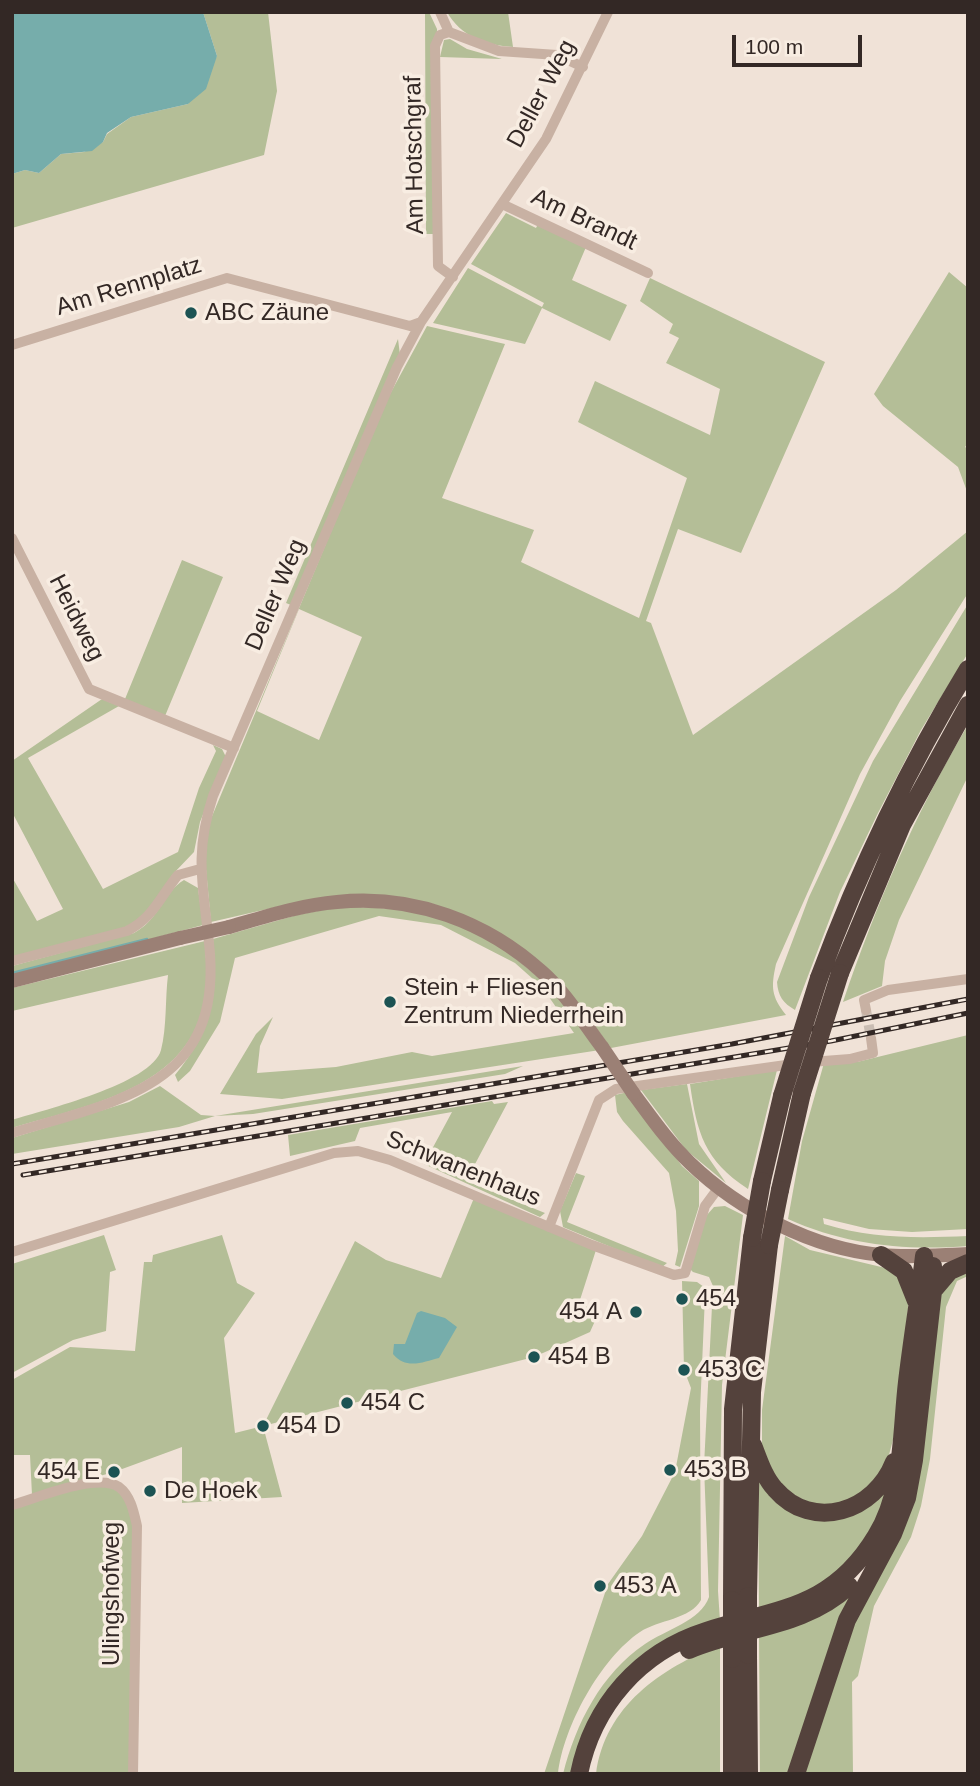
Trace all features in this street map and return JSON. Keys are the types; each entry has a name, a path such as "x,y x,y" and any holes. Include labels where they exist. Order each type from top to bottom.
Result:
{"highway":[{"path":"732,1774 740,1657 733,1409 752,1238 762,1181 782,1096 819,978 886,817 968,669"},
{"path":"740,1598 755,1353 769,1245 802,1093 840,973 902,825 968,705"},
{"path":"881,1255 904,1271 916,1301"},
{"path":"796,1774 847,1620 893,1534 907,1499 914,1460 933,1291 929,1255"},
{"path":"579,1774 598,1718 613,1696 640,1666 691,1636 801,1604 829,1588 854,1566 876,1536 890,1508 898,1475 916,1301 929,1255"},
{"path":"933,1291 950,1271 968,1263"},
{"path":"750,1438 766,1477 778,1493 799,1507 823,1513 842,1512 868,1500 884,1481 900,1444"},
{"path":"590,1774 598,1746 618,1708 656,1669 695,1647 806,1615 831,1601 876,1562"},
{"path":"740,1657 749,1774"}],"main road":[{"path":"12,981 336,902 383,901 435,911 493,935 543,973 602,1047 633,1093 673,1144 719,1187 787,1228 819,1241 881,1255 968,1254"}],"street":[{"path":"440,12 449,32 499,51 557,55 583,67"},
{"name":"Deller Weg","path":"12,1133 132,1095 166,1075 192,1045 207,1011 212,971 200,869 205,822 234,748 386,390 421,322 546,139 608,12"},
{"name":"Am Hotschgraf","path":"449,32 439,35 435,46 438,266 453,277"},
{"name":"Am Brandt","path":"502,204 648,273"},
{"name":"Am Rennplatz","path":"12,345 228,278 410,326 421,322"},
{"name":"Heidweg","path":"12,538 89,689 234,748"},
{"path":"12,961 134,928 150,917 178,875 200,869"},
{"path":"866,1010 864,1000 877,992 968,979"},
{"path":"549,1227 599,1100 606,1093 628,1087 850,1059 873,1053 871,1038"},
{"name":"Schwanenhaus","path":"13,1249 23,1250 334,1153 358,1151 390,1160 549,1227 674,1275 685,1273 705,1206 719,1187"},
{"name":"Ulingshofweg","path":"12,1505 98,1481 120,1488 132,1506 137,1527 133,1774"}],"green space":[{"path":"203,12 268,12 277,91 264,155 12,228 12,174 25,170 39,173 61,154 84,152 103,142 107,134 131,117 188,104 217,56"},
{"path":"425,12 429,12 437,29 435,234 426,234"},
{"path":"447,12 508,12 513,47 484,42 467,34"},
{"path":"450,39 467,49 502,59 440,57 444,40"},
{"path":"506,213 536,228 538,224 586,247 572,280 627,305 610,341 542,308 525,344 433,323 468,268 542,307 544,303 471,264"},
{"path":"949,272 968,288 968,443 965,447 968,449 968,494 958,467 883,406 874,394"},
{"path":"650,278 825,362 741,553 678,529 646,621 651,623 693,735 896,590 968,531 968,593 900,701 860,774 776,964 774,991 777,1002 786,1015 611,1048 577,1002 464,916 433,904 394,896 298,902 211,922 204,848 210,821 384,405 427,326 505,344 442,498 534,530 521,562 639,618 687,478 578,422 595,381 710,435 720,389 666,363 679,338 669,333 673,324 640,301","holes":["299,609 362,637 319,740 257,711"]},
{"path":"398,339 400,355 291,605 286,603"},
{"path":"182,560 223,577 165,716 125,699"},
{"path":"968,604 968,653 921,730 878,813 840,892 795,1010 782,999 777,982 809,897 873,761"},
{"path":"102,699 119,706 28,758 103,889 178,852 199,788 216,751 213,745 222,749 226,757 200,822 194,852 173,874 150,911 129,927 12,957 12,877 37,921 63,909 12,812 12,761"},
{"path":"968,725 968,776 899,920 885,961 882,986 843,1002 898,860"},
{"path":"184,880 198,888 203,925 12,976 12,966 134,933 150,920 171,892"},
{"path":"343,906 413,910 466,928 500,945 552,989 600,1050 282,1099 220,1094 256,1034 273,1017 260,1046 257,1073 336,1067 412,1052 432,1056 574,1033 542,987 515,963 441,925 379,916 235,958 220,1022 190,1071 178,1082 175,1075 197,1043 210,1012 214,978 213,939 297,915"},
{"path":"205,941 207,984 200,1019 185,1047 163,1068 137,1086 75,1110 12,1128 12,1120 95,1094 138,1074 153,1062 163,1041 168,975 12,1011 12,988"},
{"path":"968,1035 968,1229 912,1232 869,1229 823,1218 824,1224 877,1235 968,1236 968,1246 921,1248 876,1244 832,1235 788,1219 802,1141 824,1063 857,1062"},
{"path":"523,1066 505,1074 253,1114 215,1116"},
{"path":"777,1070 748,1189 721,1167 705,1144 696,1117 690,1084"},
{"path":"687,1084 699,1144 726,1183 686,1150 641,1090"},
{"path":"160,1086 201,1115 215,1116 179,1127 12,1154 12,1138 129,1102"},
{"path":"628,1092 682,1166 699,1181 699,1206 680,1267 675,1265 678,1251 676,1211 669,1173 617,1112 615,1095"},
{"path":"492,1101 494,1104 508,1102 466,1181 545,1213 540,1217 424,1164 452,1112 360,1128 355,1141 290,1156 288,1135"},
{"path":"576,1173 585,1176 567,1222 667,1263 661,1268 563,1227 560,1211"},
{"path":"474,1198 596,1250 579,1303 599,1312 590,1332 534,1357 263,1426 355,1241 386,1260 441,1278"},
{"path":"725,1206 743,1215 722,1385 718,1591 720,1621 649,1651 572,1774 563,1774 583,1718 615,1670 645,1644 691,1619 709,1597 704,1466 713,1286 709,1277 690,1269 706,1216 714,1207"},
{"path":"104,1235 116,1270 110,1272 106,1331 73,1340 12,1373 12,1264"},
{"path":"222,1235 237,1283 255,1293 224,1338 235,1433 263,1426 282,1497 182,1503 182,1447 114,1472 32,1495 30,1455 12,1455 12,1380 70,1347 135,1351 144,1262 152,1262 153,1255"},
{"path":"785,1236 810,1250 898,1271 910,1291 894,1436 886,1466 858,1500 819,1508 779,1487 762,1447 762,1410"},
{"path":"968,1267 968,1276 957,1281 946,1307 930,1459 921,1506 911,1537 874,1606 858,1676 852,1682 853,1774 803,1774 856,1615 939,1293"},
{"path":"682,1281 697,1282 704,1287 705,1296 700,1411 701,1600 690,1611 640,1632 611,1659 586,1695 576,1715 561,1755 558,1774 544,1774 608,1584 642,1536 675,1472 691,1388 684,1370"},
{"path":"758,1470 774,1493 844,1515 894,1470 890,1488 876,1522 857,1554 845,1567 816,1591 759,1612"},
{"path":"94,1485 114,1487 139,1514 137,1774 12,1774 12,1506"},
{"path":"860,1582 790,1774 760,1774 759,1635"},
{"path":"720,1645 720,1774 596,1774 601,1750 611,1728 639,1693 677,1665"}],"water":[{"path":"12,12 203,12 217,56 206,89 188,104 131,117 107,133 103,142 92,151 61,154 39,173 25,170 12,174"},
{"path":"421,1311 445,1318 457,1327 439,1358 415,1364 403,1362 393,1354 394,1344 405,1344 417,1313"}],"waterway":[{"path":"12,973 147,939"}],"tunnel":[{"path":"866,1010 871,1038"}],"railway":[{"path":"12,1164 732,1044 968,999"},
{"path":"23,1175 831,1041 968,1013"}],"place":[{"name":"ABC Zäune","path":"191,313"},
{"name":"Stein + Fliesen Zentrum Niederrhein","path":"390,1002"},
{"name":"454","path":"682,1299"},
{"name":"454 A","path":"636,1312"},
{"name":"454 B","path":"534,1357"},
{"name":"453 C","path":"684,1370"},
{"name":"454 C","path":"347,1403"},
{"name":"454 D","path":"263,1426"},
{"name":"453 B","path":"670,1470"},
{"name":"454 E","path":"114,1472"},
{"name":"De Hoek","path":"150,1491"},
{"name":"453 A","path":"600,1586"}]}
